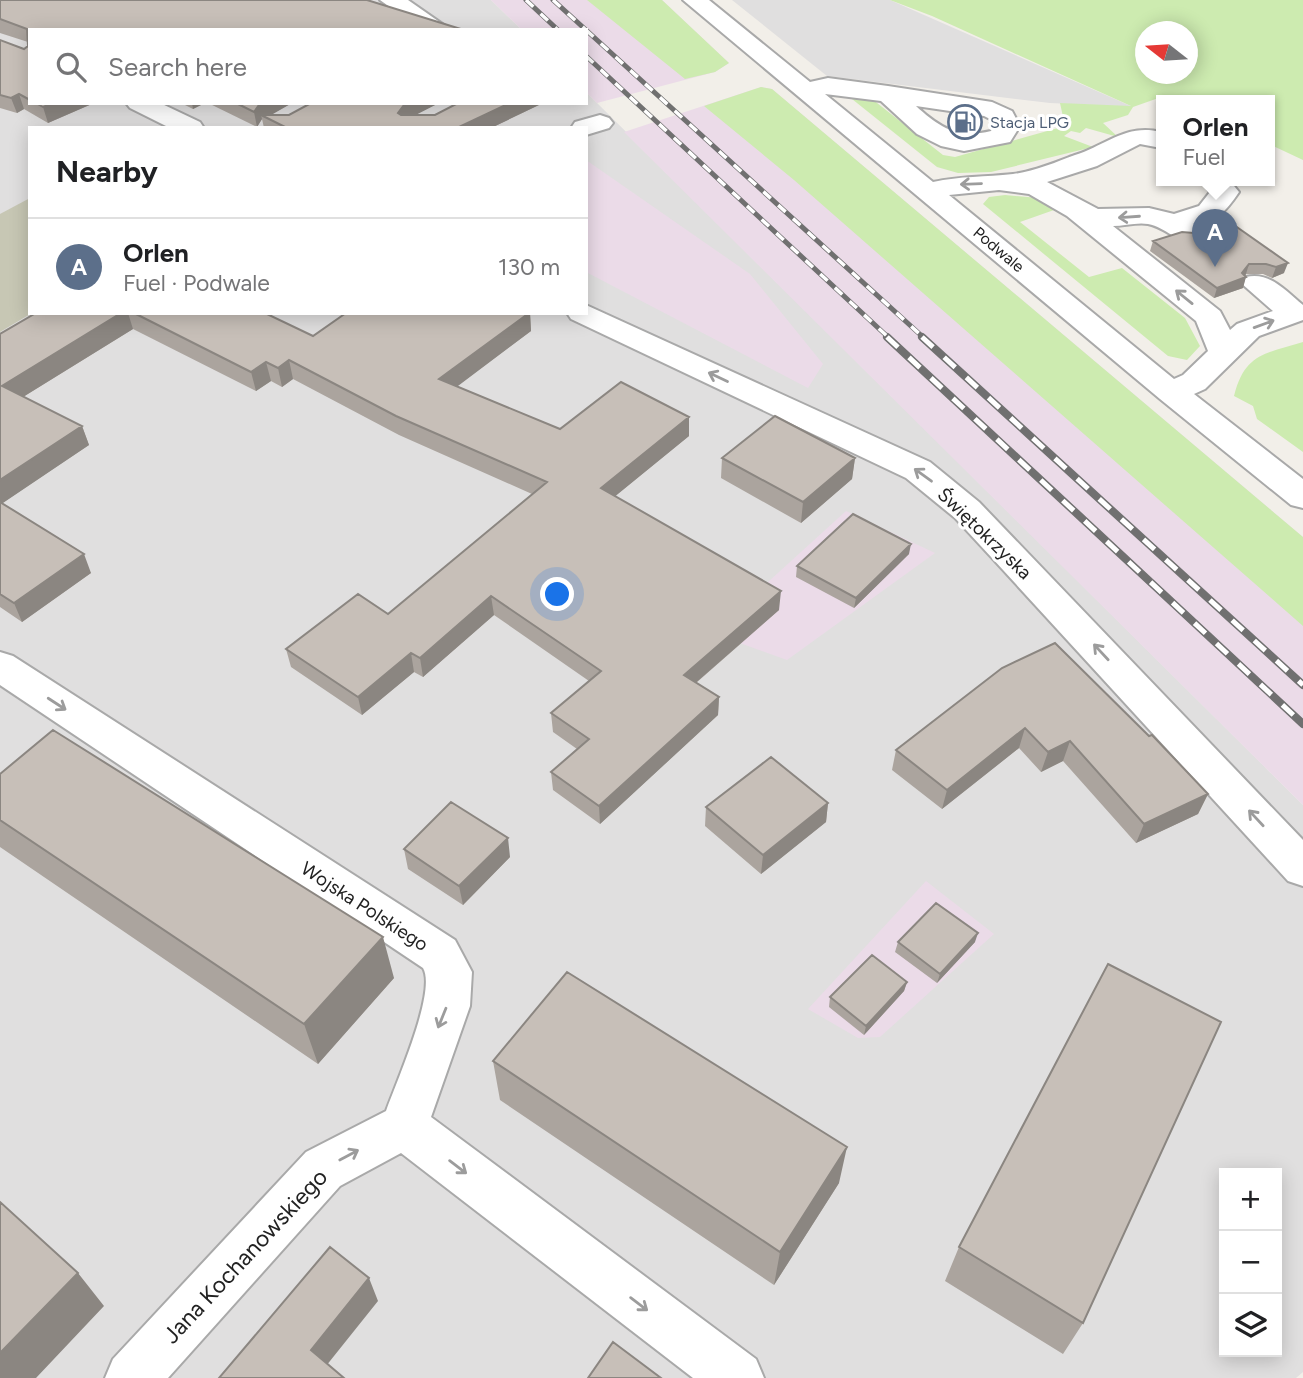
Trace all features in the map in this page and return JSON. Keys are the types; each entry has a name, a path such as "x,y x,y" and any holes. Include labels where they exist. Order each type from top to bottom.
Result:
{"street":[{"path":"393,0 436,28"},
{"name":"Podwale","path":"695,0 1171,392 1303,497"},
{"path":"805,91 828,86 888,94"},
{"path":"143,105 187,126"},
{"path":"1014,183 1088,160 1134,137 1156,139"},
{"path":"928,191 954,185 1014,183 1039,187 1080,214 1209,317 1224,351"},
{"path":"1080,214 1105,219 1149,216 1183,230 1209,212 1224,192 1219,186"},
{"path":"1171,392 1194,382 1248,330 1296,313 1256,283"},
{"name":"Świętokrzyska","path":"586,315 918,470 967,510 1005,549 1303,868"},
{"name":"Wojska Polskiego","path":"0,666 439,954 450,972 447,1006 404,1126"},
{"path":"404,1126 737,1378"},
{"name":"Jana Kochanowskiego","path":"132,1378 323,1169 404,1126"}],"shaded area":[{"path":"0,0 491,0 520,28 28,28 28,105 588,105 588,94 1303,805 1303,1372 1296,1378 0,1378"},
{"path":"491,0 662,0 729,63 715,72 597,103 588,94 588,28 520,28"},
{"path":"732,0 890,0 1133,107 1050,103 827,76"},
{"path":"761,87 772,89 1303,537 1303,805 624,132"},
{"path":"588,161 750,274 823,364 808,388 588,273"},
{"path":"28,199 29,315 0,332 0,214"},
{"path":"846,511 935,553 787,660 712,633"},
{"path":"926,881 994,934 880,1037 858,1038 808,1009"}],"green space":[{"path":"587,0 662,0 729,63 715,72 685,79"},
{"path":"890,0 1303,0 1303,160 1275,147 1275,95 1156,95 1156,99 1133,107 1128,115 1103,123 1118,137 1086,128 1080,133 1071,131 1064,136 1093,147 991,172 958,173 937,167 847,95 872,99 943,155 955,157 1065,126 1060,103 1131,106 932,16"},
{"path":"761,87 772,89 1303,537 1303,626 794,180 704,106"},
{"path":"1005,195 1039,198 1054,210 1020,222 1089,277 1122,268 1185,318 1200,346 1187,360 1168,356 983,204 989,197"},
{"path":"1303,342 1303,452 1257,419 1253,406 1234,396 1244,371 1258,357"}],"building":[{"path":"0,0 367,0 458,28 28,28 28,46 27,29 0,19"},
{"path":"0,40 24,49 28,46 28,99 19,94 11,98 0,95"},
{"path":"240,105 259,105 254,112"},
{"path":"307,105 404,105 398,113 401,115 435,115 454,105 506,105 461,126 283,126 261,115 289,115"},
{"path":"1224,218 1288,263 1276,267 1249,264 1242,273 1246,277 1217,288 1153,241 1182,232 1206,234 1211,227 1210,223"},
{"path":"33,315 118,315 2,386 82,426 0,480 0,334"},
{"path":"138,315 269,315 313,336 343,315 526,315 439,379 560,429 621,382 689,417 601,488 781,591 684,675 719,697 599,806 551,772 589,739 551,713 601,671 491,596 420,658 411,653 358,697 286,649 358,594 388,614 547,482 396,416 289,360 278,368 266,362 251,372"},
{"path":"775,416 855,458 803,502 722,458"},
{"path":"0,502 84,554 14,603 0,594"},
{"path":"853,514 911,544 856,598 797,566"},
{"path":"1055,643 1149,736 1152,735 1208,794 1144,824 1070,741 1048,752 1025,728 947,790 896,750 1002,668"},
{"path":"53,730 383,937 304,1024 0,820 0,774"},
{"path":"771,757 828,803 763,855 706,807"},
{"path":"451,802 508,838 459,886 404,849"},
{"path":"936,903 978,933 940,974 898,942"},
{"path":"872,955 907,982 866,1026 830,997"},
{"path":"1108,964 1221,1022 1083,1323 959,1247"},
{"path":"567,972 847,1147 780,1252 493,1061"},
{"path":"0,1202 78,1273 0,1353"},
{"path":"330,1247 369,1278 311,1350 344,1378 219,1378"},
{"path":"613,1342 661,1378 588,1378"}],"railway":[{"path":"526,0 556,28"},
{"path":"553,0 584,28"},
{"path":"588,32 924,338"},
{"path":"588,58 889,338"},
{"path":"887,337 1303,724"},
{"path":"922,337 1303,685"}],"place":[{"name":"Stacja LPG","path":"965,122"},
{"name":"Orlen","path":"1215,267"}]}
